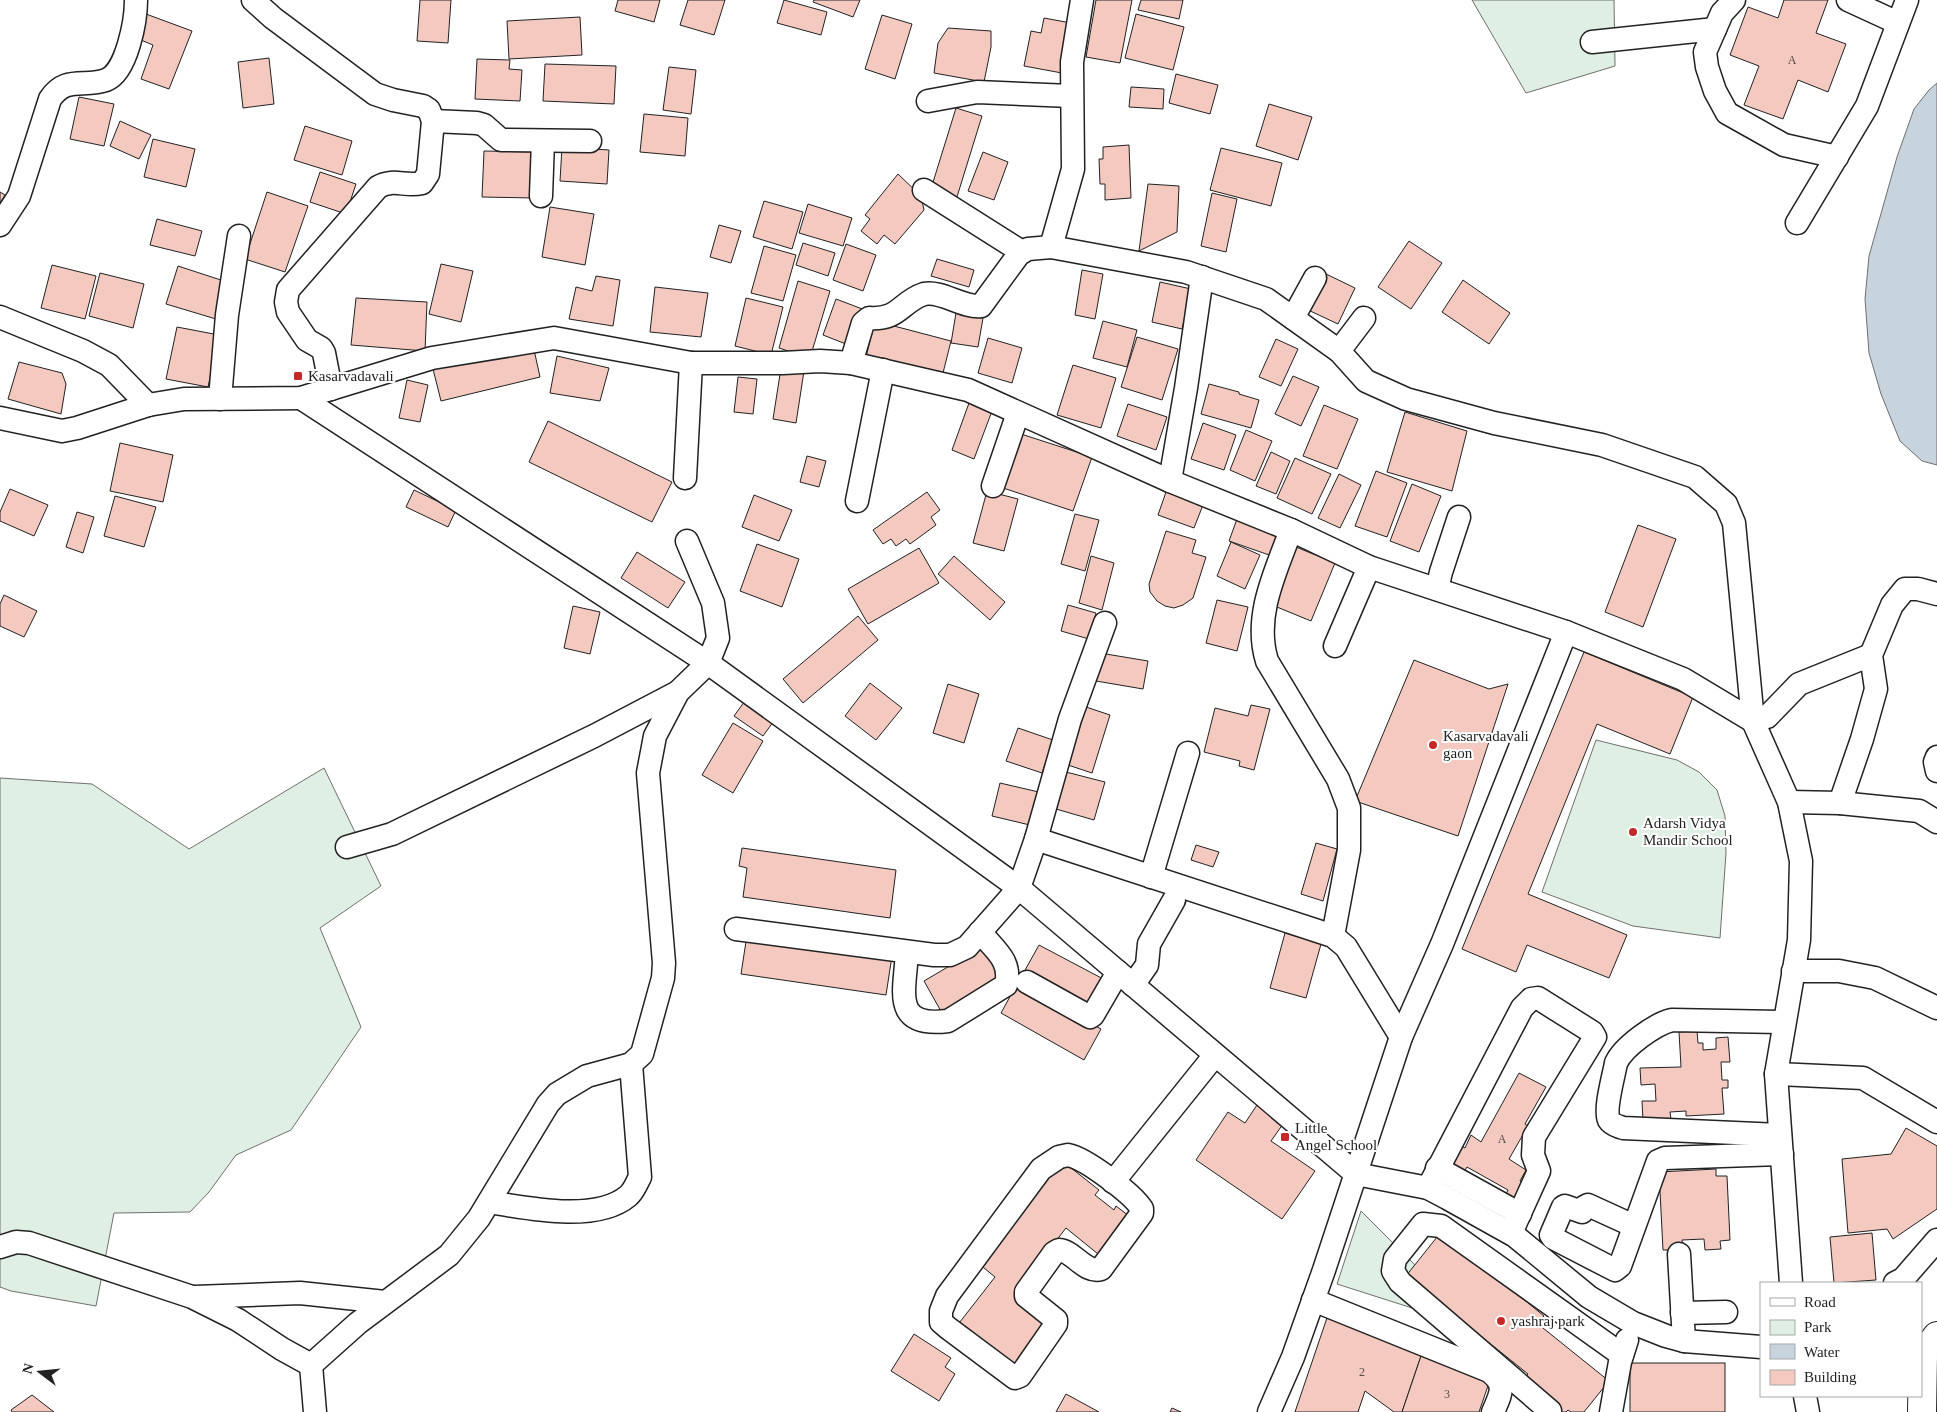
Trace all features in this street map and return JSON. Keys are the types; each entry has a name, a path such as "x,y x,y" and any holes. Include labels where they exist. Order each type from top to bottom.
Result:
{"street":[{"path":"0,226 19,196 50,99 56,90 65,85 107,80 119,68 128,46 136,11 136,0"},
{"path":"253,0 273,18 375,94 423,106 429,110 433,121 428,174 422,183 413,185 387,182 378,187 288,290 286,302 288,312 307,340 321,348 324,353 331,389"},
{"path":"1051,247 1073,169 1072,62 1082,0"},
{"path":"1734,0 1722,13 1705,52 1707,67 1715,90 1727,113 1784,145 1837,157"},
{"path":"1848,0 1898,23"},
{"path":"1796,223 1867,106 1907,0"},
{"path":"1592,42 1715,29"},
{"path":"928,101 977,92 1071,96"},
{"path":"433,121 477,123 484,125 501,140 590,141"},
{"path":"541,196 543,141"},
{"path":"924,190 1022,252"},
{"path":"220,399 227,315 239,236"},
{"path":"851,363 863,323 869,318 881,319 889,317 907,304 926,294 937,295 974,307 981,306 1022,252 1028,249 1051,247 1186,272 1202,276 1266,300 1339,352 1366,381 1406,400 1494,423 1602,445 1695,477 1726,504 1734,523 1753,721 1789,802 1801,860 1799,940 1776,1074 1791,1282"},
{"path":"1170,481 1202,276"},
{"path":"1293,318 1315,278"},
{"path":"0,317 83,351 108,365 148,405"},
{"path":"1339,352 1364,318"},
{"path":"0,418 62,431 148,405 184,399 301,398 432,358 554,338 691,363 820,361 851,363 968,390 1170,481 1291,530 1369,567 1566,632 1682,680 1753,721 1766,717 1799,684 1871,655"},
{"path":"685,478 691,363"},
{"path":"857,501 883,370"},
{"path":"301,398 708,663 1018,888 1356,1174 1437,1185 1515,1224 1590,1297 1633,1323 1666,1336 1684,1340 1760,1347"},
{"path":"993,486 1018,413"},
{"path":"1437,589 1459,517"},
{"path":"1291,530 1268,593 1263,615 1263,647 1267,661 1338,779 1349,808 1349,850 1333,936"},
{"path":"347,847 392,834 594,736 678,692 708,663 718,638 713,603 687,540"},
{"path":"1335,646 1369,567"},
{"path":"1840,803 1862,739 1876,689 1871,655 1892,605 1905,590 1918,589 1937,594"},
{"path":"736,928 934,956 950,955 967,947 1018,888 1036,839 1070,719 1105,624"},
{"path":"1269,1412 1293,1357 1401,1037 1446,934 1566,632"},
{"path":"312,1365 358,1323 449,1255 479,1218 548,1104 557,1094 587,1076 631,1064 642,1054 662,978 664,963 648,773 655,736 678,692"},
{"path":"1151,877 1188,753"},
{"path":"1937,757 1935,762 1937,771"},
{"path":"1789,802 1840,803 1919,811 1935,816"},
{"path":"1036,839 1333,936 1346,947 1401,1037"},
{"path":"1027,982 1090,1017 1125,979 1147,964 1149,944 1174,900"},
{"path":"907,952 904,1006 909,1015 922,1020 948,1021 1006,985 1009,974 1006,964 980,932"},
{"path":"1793,971 1839,971 1875,978 1937,1008"},
{"path":"1515,1224 1539,1171 1533,1155 1534,1137 1595,1037 1592,1032 1538,998 1531,998 1522,1008 1437,1185 1423,1224 1395,1259 1393,1271 1400,1282 1550,1412"},
{"path":"1781,1144 1623,1128 1613,1125 1609,1119 1608,1109 1619,1056 1662,1022 1672,1020 1784,1022"},
{"path":"1113,1182 1215,1054"},
{"path":"489,1202 562,1211 588,1211 606,1208 626,1197 634,1189 640,1177 631,1064"},
{"path":"1776,1074 1863,1078 1937,1122"},
{"path":"1634,1226 1658,1160 1781,1144"},
{"path":"1068,1155 1077,1157 1113,1182 1138,1202 1142,1213 1101,1269 1096,1271 1090,1268 1066,1250 1059,1250 1054,1253 1026,1292 1026,1296 1056,1320 1056,1324 1020,1376 1011,1377 941,1322 941,1311 947,1296 1041,1169 1059,1157 1068,1155"},
{"path":"1437,1185 1515,1224"},
{"path":"1423,1224 1441,1226 1622,1355"},
{"path":"1897,1282 1903,1279 1937,1240"},
{"path":"0,1247 16,1242 29,1243 192,1298 238,1320 282,1349 312,1365"},
{"path":"1679,1254 1684,1340"},
{"path":"192,1298 300,1293 385,1302"},
{"path":"1313,1300 1489,1371 1497,1377 1501,1386 1501,1394 1493,1412"},
{"path":"1682,1313 1726,1312"},
{"path":"1611,1412 1622,1355 1633,1323"},
{"path":"1927,1399 1923,1355 1937,1336"},
{"path":"312,1365 315,1412"},
{"path":"1805,1397 1808,1412"}],"green space":[{"path":"1472,0 1614,0 1615,66 1526,93"},
{"path":"1596,740 1677,760 1699,772 1717,790 1725,816 1726,853 1720,938 1633,926 1542,892"},
{"path":"324,768 381,886 320,928 361,1027 291,1130 236,1155 209,1192 190,1212 114,1213 96,1306 11,1291 0,1287 0,778 92,784 189,849"},
{"path":"1361,1211 1442,1292 1434,1315 1337,1284"}],"water":[{"path":"1937,83 1937,465 1922,461 1900,441 1881,394 1869,353 1865,299 1869,256 1897,157 1914,109"}],"building":[{"path":"420,0 451,0 448,43 417,41"},
{"path":"618,0 660,0 654,22 615,11"},
{"path":"688,0 725,0 714,35 680,25"},
{"path":"784,0 827,12 821,35 777,23"},
{"path":"814,0 860,0 853,17 813,2"},
{"path":"1096,0 1132,0 1120,63 1086,57"},
{"path":"1141,0 1183,0 1179,19 1138,10"},
{"path":"1784,0 1828,0 1816,33 1846,44 1828,92 1798,80 1783,119 1744,105 1759,66 1730,55 1748,7 1778,18"},
{"path":"146,14 192,31 169,89 141,79 153,45 136,38"},
{"path":"1136,14 1184,27 1173,70 1125,58"},
{"path":"882,15 912,24 895,79 865,69"},
{"path":"580,17 582,55 509,59 507,21"},
{"path":"1044,18 1071,23 1062,73 1024,66 1031,31 1041,33"},
{"path":"948,28 991,31 991,47 984,82 934,73 938,43"},
{"path":"269,58 274,104 243,108 238,62"},
{"path":"477,59 510,60 509,69 522,70 520,101 475,99"},
{"path":"545,64 616,66 614,104 543,101"},
{"path":"669,67 696,70 691,114 663,110"},
{"path":"1176,74 1218,85 1210,114 1169,103"},
{"path":"1131,87 1164,89 1163,109 1129,107"},
{"path":"79,97 114,104 104,146 70,139"},
{"path":"1269,104 1312,117 1298,160 1256,146"},
{"path":"956,108 982,116 956,200 930,192"},
{"path":"644,114 688,118 685,156 640,152"},
{"path":"120,121 151,135 139,159 110,146"},
{"path":"305,126 352,141 342,175 294,160"},
{"path":"153,139 195,149 186,187 144,177"},
{"path":"1129,145 1131,198 1105,200 1105,184 1100,184 1099,159 1103,159 1103,147"},
{"path":"562,147 609,150 607,184 560,181"},
{"path":"1221,148 1282,163 1271,206 1210,190"},
{"path":"484,151 536,152 534,198 482,197"},
{"path":"983,152 1008,162 994,200 968,191"},
{"path":"320,172 356,184 346,214 310,202"},
{"path":"898,174 921,196 924,210 895,244 884,235 877,244 861,231 870,219 865,215"},
{"path":"1148,184 1179,186 1177,232 1139,251"},
{"path":"0,192 5,195 0,203"},
{"path":"267,192 308,206 285,272 245,259"},
{"path":"1212,193 1237,199 1226,252 1201,246"},
{"path":"764,201 803,212 792,249 753,237"},
{"path":"808,204 852,218 843,246 799,233"},
{"path":"550,207 594,214 585,265 542,257"},
{"path":"157,219 202,231 195,256 150,245"},
{"path":"719,225 741,231 731,263 710,257"},
{"path":"1409,241 1442,263 1411,309 1378,287"},
{"path":"803,243 835,253 828,276 796,265"},
{"path":"846,244 876,255 863,291 833,280"},
{"path":"764,246 796,255 783,301 751,293"},
{"path":"937,259 974,270 969,287 931,276"},
{"path":"441,264 473,271 461,322 429,314"},
{"path":"52,265 96,276 85,319 41,308"},
{"path":"178,266 227,282 216,319 166,304"},
{"path":"1082,270 1103,274 1095,319 1075,315"},
{"path":"100,273 144,284 133,328 89,316"},
{"path":"1324,273 1355,288 1338,324 1306,309"},
{"path":"596,276 620,280 613,326 569,319 576,287 592,291"},
{"path":"1463,280 1510,313 1489,344 1442,312"},
{"path":"798,281 830,291 810,358 779,348"},
{"path":"1160,282 1191,289 1182,329 1152,322"},
{"path":"655,287 708,293 701,337 650,332"},
{"path":"356,298 427,302 425,351 351,345"},
{"path":"746,298 783,307 771,355 735,346"},
{"path":"836,299 865,310 851,346 823,335"},
{"path":"956,313 983,318 978,347 951,343"},
{"path":"875,321 951,341 942,377 866,357"},
{"path":"1103,321 1137,330 1127,367 1093,358"},
{"path":"177,327 219,335 208,387 166,379"},
{"path":"1137,337 1178,349 1162,400 1121,387"},
{"path":"988,338 1022,348 1012,383 978,373"},
{"path":"1276,339 1298,349 1281,386 1259,377"},
{"path":"533,345 540,377 441,401 433,369"},
{"path":"557,356 609,368 600,401 550,393"},
{"path":"19,362 62,373 66,384 61,414 8,399"},
{"path":"1073,365 1116,378 1101,428 1057,415"},
{"path":"781,368 804,371 796,423 773,419"},
{"path":"1293,376 1319,387 1301,426 1275,414"},
{"path":"738,377 757,379 753,414 734,412"},
{"path":"407,380 428,385 420,422 399,418"},
{"path":"1209,384 1239,392 1239,394 1259,400 1251,428 1201,414"},
{"path":"969,403 992,411 974,459 952,450"},
{"path":"1128,404 1167,417 1156,450 1117,436"},
{"path":"1324,405 1358,419 1337,469 1303,456"},
{"path":"1405,412 1467,431 1452,491 1387,472"},
{"path":"548,421 672,482 652,522 529,462"},
{"path":"1203,423 1236,435 1224,470 1191,459"},
{"path":"1246,430 1272,441 1255,481 1230,470"},
{"path":"1021,434 1092,457 1073,511 1003,488"},
{"path":"120,443 173,455 163,502 110,491"},
{"path":"1271,452 1290,461 1276,494 1256,486"},
{"path":"807,456 826,461 819,487 800,482"},
{"path":"1295,458 1331,474 1312,514 1277,498"},
{"path":"1376,471 1407,483 1387,537 1355,526"},
{"path":"1339,474 1361,485 1340,528 1318,518"},
{"path":"1412,484 1441,496 1419,552 1390,541"},
{"path":"10,489 48,505 34,536 0,521 0,512"},
{"path":"414,490 456,510 448,527 406,507"},
{"path":"987,491 1018,499 1004,551 973,543"},
{"path":"927,492 940,510 931,517 936,525 910,544 906,539 896,546 891,539 883,544 873,530"},
{"path":"1166,492 1203,505 1194,528 1158,515"},
{"path":"754,495 792,510 779,541 742,527"},
{"path":"115,496 156,507 144,547 104,536"},
{"path":"77,512 94,517 83,553 66,547"},
{"path":"1075,514 1099,520 1085,571 1061,564"},
{"path":"1237,519 1280,535 1272,556 1229,541"},
{"path":"1638,525 1676,539 1643,627 1605,612"},
{"path":"1166,531 1196,540 1192,553 1206,557 1193,598 1183,605 1174,608 1165,606 1157,601 1150,592 1149,584"},
{"path":"1231,542 1260,555 1245,589 1217,576"},
{"path":"757,544 799,559 782,607 740,591"},
{"path":"1296,547 1335,563 1311,621 1272,605"},
{"path":"919,548 939,583 868,624 848,589"},
{"path":"637,552 685,582 668,608 621,578"},
{"path":"954,556 1005,602 990,620 938,574"},
{"path":"1091,556 1114,563 1102,610 1079,603"},
{"path":"4,595 37,611 24,637 0,626 0,604"},
{"path":"1217,600 1248,607 1237,651 1206,643"},
{"path":"1068,605 1096,613 1089,639 1061,631"},
{"path":"573,606 600,612 590,654 564,648"},
{"path":"858,616 878,640 803,703 783,679"},
{"path":"1584,652 1693,697 1670,754 1597,724 1528,894 1627,935 1609,978 1527,945 1516,972 1462,949"},
{"path":"1100,653 1148,661 1143,689 1096,681"},
{"name":"Kasarvadavali gaon","path":"1414,660 1489,689 1508,684 1458,836 1355,801"},
{"path":"870,683 902,708 876,740 845,716"},
{"path":"948,684 979,694 964,743 933,733"},
{"path":"747,698 776,718 763,736 734,716"},
{"path":"1251,705 1270,709 1254,770 1239,766 1240,761 1204,752 1215,708 1248,716"},
{"path":"1086,707 1110,715 1092,773 1068,765"},
{"path":"733,723 763,741 733,793 702,775"},
{"path":"1018,728 1053,740 1042,773 1006,761"},
{"path":"1066,772 1105,782 1094,820 1056,809"},
{"path":"1000,783 1043,793 1034,826 992,816"},
{"path":"1316,843 1337,849 1323,901 1301,894"},
{"path":"1196,845 1219,852 1213,867 1191,860"},
{"path":"742,848 896,870 890,918 743,897 747,868 739,866"},
{"path":"1285,933 1321,944 1306,998 1270,988"},
{"path":"747,935 892,956 886,995 741,974"},
{"path":"985,945 1004,977 942,1013 924,981"},
{"path":"1039,945 1107,981 1092,1008 1024,972"},
{"path":"1018,982 1101,1029 1084,1060 1001,1013"},
{"path":"1697,1031 1698,1043 1703,1043 1703,1050 1716,1049 1716,1038 1728,1037 1730,1062 1721,1062 1722,1080 1728,1080 1728,1088 1722,1088 1724,1114 1686,1116 1686,1111 1670,1112 1671,1119 1643,1121 1642,1101 1656,1101 1655,1084 1641,1085 1640,1068 1681,1067 1679,1032"},
{"path":"1519,1073 1546,1087 1525,1124 1528,1126 1509,1159 1526,1170 1520,1181 1529,1187 1518,1206 1504,1198 1508,1190 1467,1167 1462,1175 1446,1165 1457,1144 1465,1148 1471,1135 1481,1142"},
{"path":"1261,1099 1288,1117 1271,1141 1315,1171 1282,1219 1196,1160 1228,1112 1245,1123"},
{"path":"1906,1128 1937,1146 1937,1209 1893,1239 1887,1229 1848,1233 1842,1159 1891,1154"},
{"path":"1061,1160 1099,1190 1095,1195 1114,1210 1116,1206 1129,1216 1098,1254 1066,1228 1015,1294 1051,1323 1012,1372 956,1327 995,1277 978,1263"},
{"path":"1716,1169 1716,1176 1727,1176 1730,1240 1720,1241 1721,1249 1705,1250 1704,1239 1682,1240 1683,1250 1663,1250 1659,1172"},
{"name":"yashraj park","path":"1441,1232 1544,1316 1538,1324 1609,1381 1584,1412 1571,1412 1568,1410 1562,1412 1523,1380 1528,1374 1406,1276"},
{"path":"1872,1233 1876,1280 1834,1282 1830,1237"},
{"path":"1330,1309 1422,1353 1402,1412 1394,1412 1365,1391 1358,1412 1295,1412"},
{"path":"914,1334 951,1358 945,1367 955,1374 939,1401 891,1371"},
{"path":"1422,1353 1491,1377 1479,1412 1402,1412"},
{"path":"1630,1363 1725,1363 1725,1412 1630,1412"},
{"path":"1066,1394 1099,1412 1056,1412"},
{"path":"32,1395 54,1412 12,1412 11,1410"},
{"path":"1172,1408 1181,1412 1170,1412"}],"place":[{"name":"Kasarvadavali","path":"298,376"},
{"name":"Kasarvadavali gaon","path":"1433,745"},
{"name":"Adarsh Vidya Mandir School","path":"1633,832"},
{"name":"Little Angel School","path":"1285,1137"},
{"name":"yashraj park","path":"1501,1321"}]}
